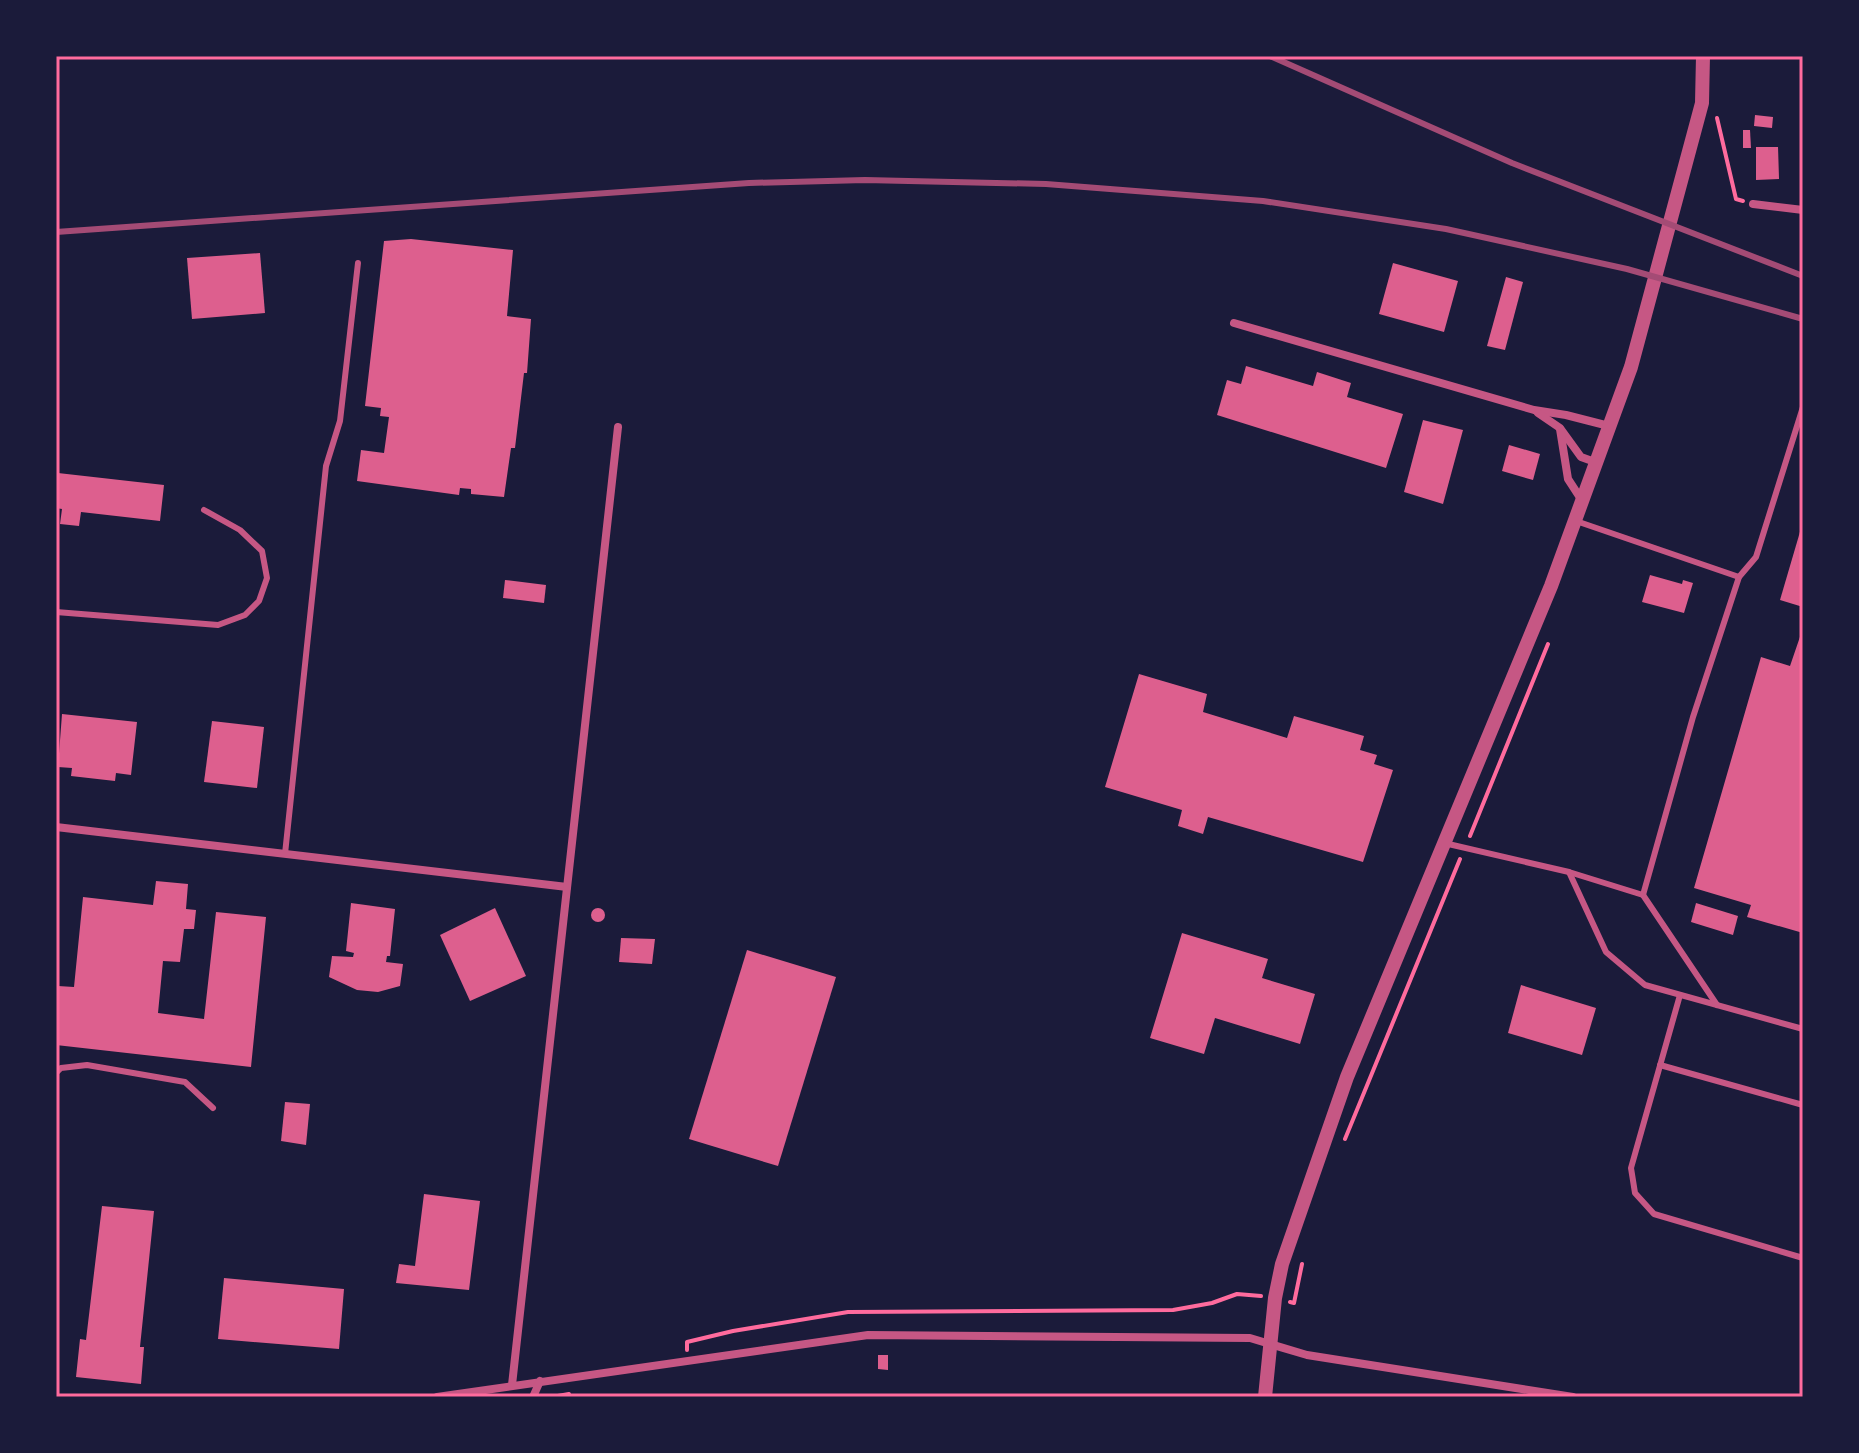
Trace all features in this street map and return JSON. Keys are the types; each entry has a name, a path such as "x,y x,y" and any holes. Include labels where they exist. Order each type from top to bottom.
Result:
{"street":[{"path":"1265,1397 1275,1298 1282,1264 1347,1077 1551,586 1631,367 1702,103 1703,56"},
{"path":"1753,204 1803,210"},
{"path":"1234,323 1534,410 1609,426"},
{"path":"1534,410 1560,428 1581,457 1595,462"},
{"path":"512,1385 618,427"},
{"path":"1560,428 1568,479 1581,499"},
{"path":"56,827 567,887"},
{"path":"437,1397 868,1335 1250,1338 1307,1355 1573,1397"},
{"path":"533,1397 540,1381"}],"lane":[{"path":"285,854 326,466 340,421 358,263"},
{"path":"1643,895 1693,717 1739,577 1756,557 1803,407"},
{"path":"56,612 218,625 245,615 259,601 267,578 262,551 240,530 204,510"},
{"path":"1574,520 1739,577"},
{"path":"1444,843 1569,872 1643,895 1718,1005"},
{"path":"1569,872 1606,952 1645,985 1803,1029"},
{"path":"1680,995 1631,1168 1635,1193 1654,1214 1803,1258"},
{"path":"56,1073 61,1068 87,1065 185,1082 213,1108"},
{"path":"1660,1065 1803,1105"}],"path":[{"path":"1702,103 1717,118 1736,199 1753,204"},
{"path":"687,1342 848,1312 1173,1310 1212,1303 1237,1294 1275,1298"}],"building":[{"path":"1755,115 1773,117 1772,128 1754,126"},
{"path":"1743,130 1750,130 1751,148 1743,148"},
{"path":"1756,147 1778,147 1779,179 1756,180"},
{"path":"411,239 513,250 507,316 531,319 527,373 524,373 515,448 511,448 504,497 471,494 471,489 460,488 459,495 357,481 361,450 384,453 389,417 380,416 381,408 365,406 384,241"},
{"path":"260,253 265,313 192,319 187,258"},
{"path":"1393,263 1458,281 1444,332 1379,314"},
{"path":"1506,277 1523,282 1505,350 1487,346"},
{"path":"1246,366 1313,386 1317,372 1351,383 1347,397 1403,414 1386,468 1217,415 1227,380 1241,384"},
{"path":"1423,420 1463,430 1443,504 1404,492"},
{"path":"1509,445 1540,454 1533,480 1502,471"},
{"path":"58,473 164,485 160,521 81,512 79,526 60,524 62,509 56,508"},
{"path":"1803,526 1803,607 1780,600"},
{"path":"1650,575 1682,584 1683,580 1693,583 1684,613 1642,602"},
{"path":"505,580 546,585 544,603 503,598"},
{"path":"1803,628 1803,933 1747,917 1751,905 1694,888 1761,657 1790,666"},
{"path":"1139,674 1207,694 1203,712 1287,738 1294,716 1364,736 1360,750 1377,755 1374,764 1393,770 1363,862 1208,817 1203,834 1178,826 1182,810 1105,787"},
{"path":"62,714 137,722 131,775 116,773 115,781 71,776 72,768 58,767"},
{"path":"212,721 264,727 257,788 204,782"},
{"path":"156,881 188,884 186,909 196,910 194,929 184,929 180,962 163,961 158,1013 204,1019 216,912 266,917 251,1067 56,1045 58,986 74,987 83,897 153,905"},
{"path":"351,903 395,909 390,956 387,956 386,962 403,964 400,986 378,992 357,990 329,977 332,956 353,957 354,953 346,951"},
{"path":"1696,903 1738,916 1733,935 1691,922"},
{"path":"495,908 526,976 470,1001 440,935"},
{"path":"598,908 605,915 598,922 591,915"},
{"path":"1182,933 1268,959 1262,978 1315,994 1300,1044 1215,1018 1204,1054 1150,1038"},
{"path":"621,938 655,939 652,964 619,962"},
{"path":"747,950 836,977 778,1166 689,1139"},
{"path":"1521,985 1596,1008 1582,1055 1508,1033"},
{"path":"285,1102 310,1104 306,1145 281,1141"},
{"path":"424,1194 480,1201 469,1290 396,1283 399,1264 415,1266"},
{"path":"102,1206 154,1211 140,1347 144,1347 141,1384 76,1377 80,1339 86,1340"},
{"path":"224,1278 344,1289 339,1349 218,1339"},
{"path":"878,1355 888,1355 888,1370 878,1369"}],"railway":[{"path":"1270,56 1512,163 1803,276"},
{"path":"56,232 749,183 865,180 1046,184 1263,201 1446,229 1627,269 1803,319"}]}
